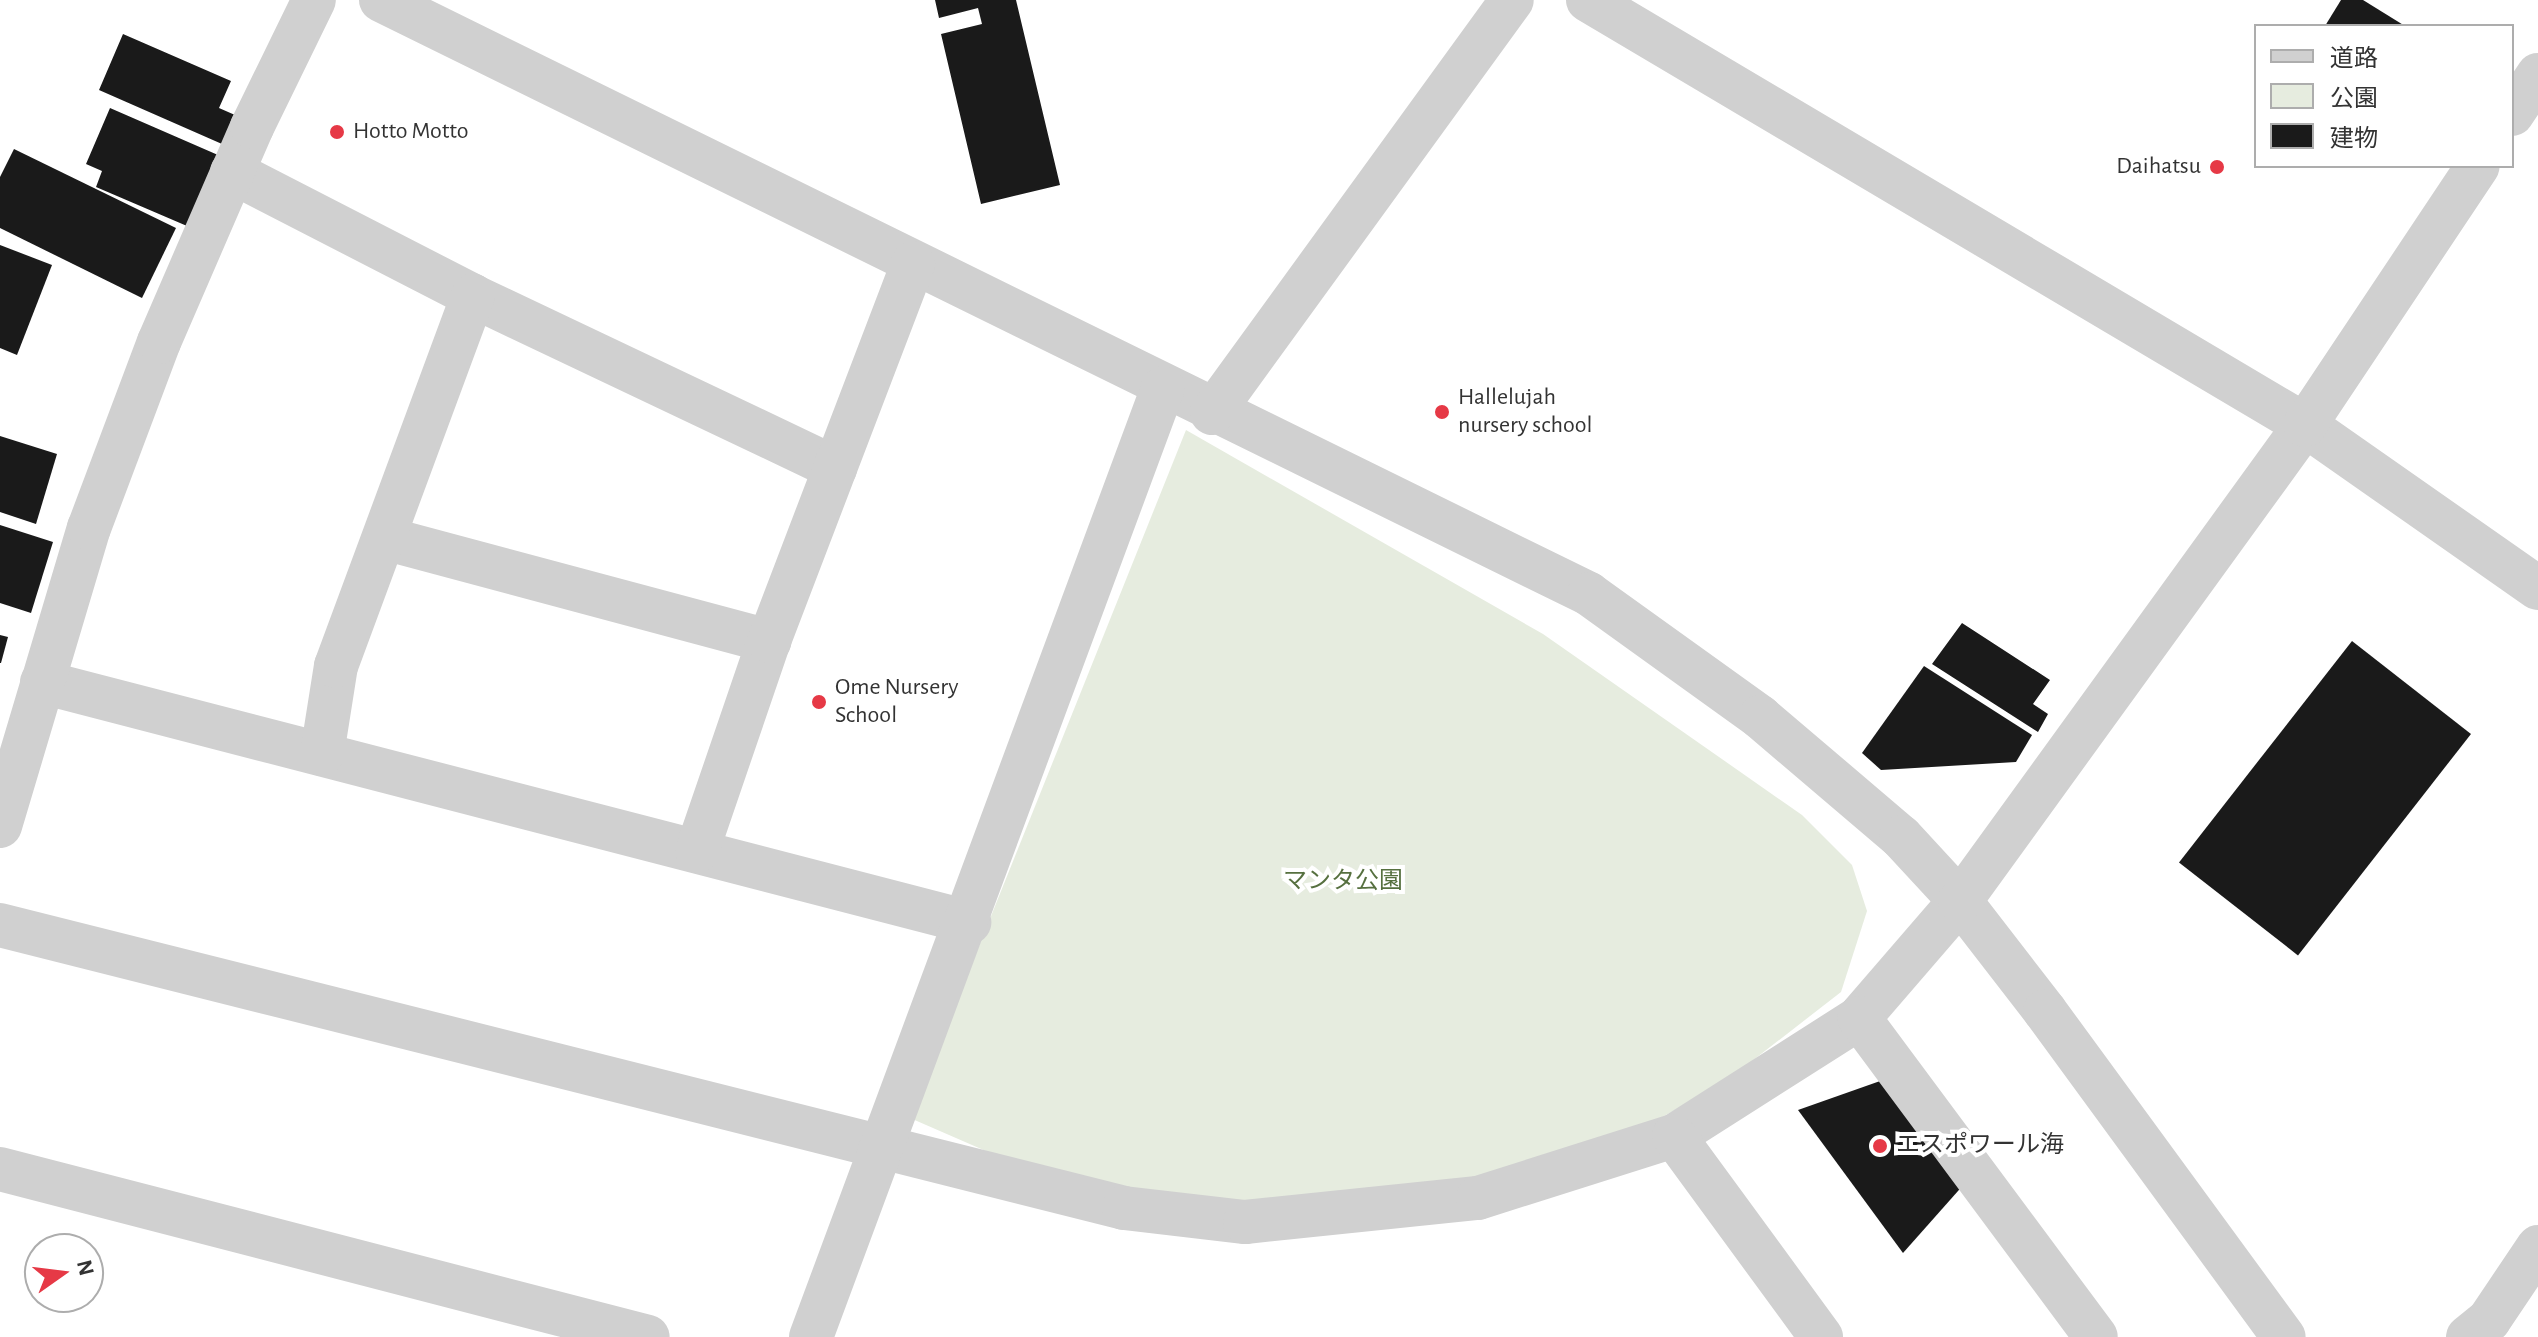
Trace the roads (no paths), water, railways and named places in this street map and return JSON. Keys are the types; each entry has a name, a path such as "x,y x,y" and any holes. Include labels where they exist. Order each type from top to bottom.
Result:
{"street":[{"path":"0,826 89,528 159,342 232,172 314,0"},
{"path":"381,0 1212,413 1589,594 1760,717 1901,837 1960,901 2284,1337"},
{"path":"1212,413 1512,0"},
{"path":"1588,0 2305,425 2538,588"},
{"path":"2514,111 2538,75"},
{"path":"0,925 1124,1208 1245,1222 1478,1198 1674,1136 1859,1018 1960,901 2305,425 2477,168"},
{"path":"232,172 473,296 835,468"},
{"path":"697,851 769,641 913,263"},
{"path":"322,754 336,666 473,296"},
{"path":"811,1337 885,1149 1163,388"},
{"path":"384,538 769,641"},
{"path":"42,682 969,922"},
{"path":"1859,1018 2096,1337"},
{"path":"1674,1136 1815,1335"},
{"path":"0,1169 540,1324 648,1337"},
{"path":"2468,1337 2489,1320 2538,1247"}],"place":[{"name":"Hotto Motto","path":"337,132"},
{"name":"Daihatsu","path":"2217,167"},
{"name":"Hallelujah nursery school","path":"1442,412"},
{"name":"Ome Nursery School","path":"819,702"},
{"name":"エスポワール海","path":"1880,1146"}],"park label":[{"name":"マンタ公園","path":"1343,882"}]}
